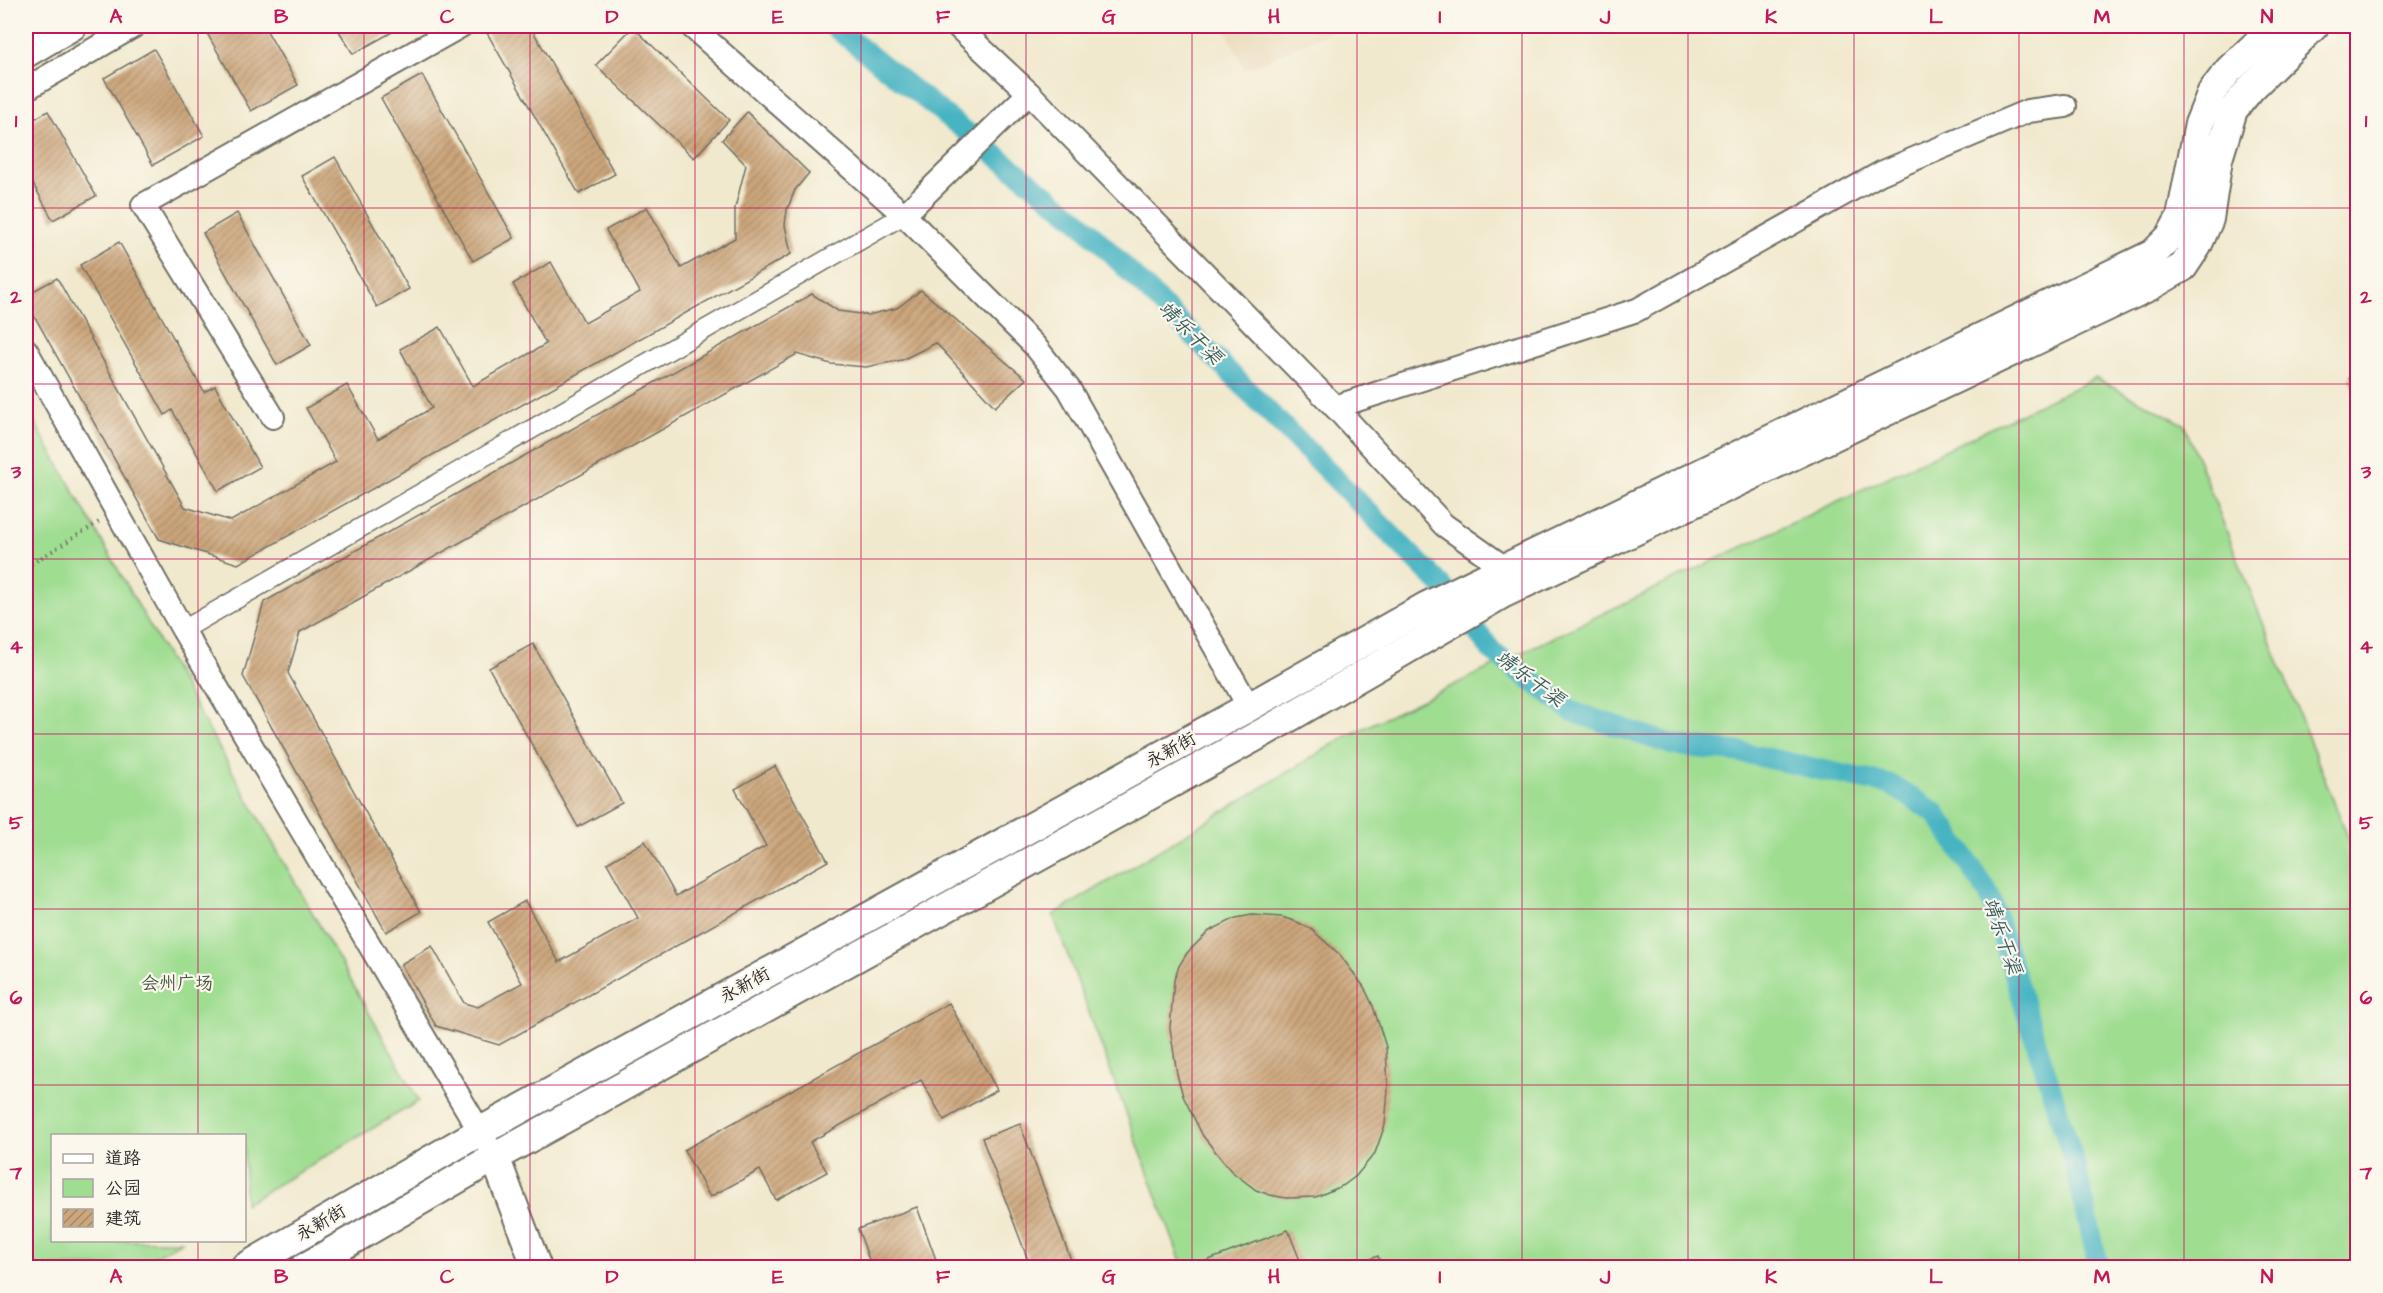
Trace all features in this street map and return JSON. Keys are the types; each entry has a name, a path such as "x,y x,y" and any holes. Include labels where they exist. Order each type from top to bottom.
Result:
{"street":[{"path":"26,53 72,26"},
{"path":"26,89 134,26"},
{"path":"273,417 143,205 461,26"},
{"path":"691,26 904,215 1035,346 1069,389 1264,732"},
{"path":"957,26 1029,93 1335,407 1444,525 1499,579"},
{"path":"1431,619 1499,579 2153,254 2170,237 2181,217 2199,124 2212,92 2229,70 2276,26"},
{"path":"1499,579 2150,286 2183,267 2198,246 2209,219 2218,159 2233,110 2251,88 2314,26"},
{"path":"183,630 904,215 1029,93"},
{"path":"1335,407 1637,310 1881,173 2028,111 2066,106"},
{"path":"26,350 183,630 495,1157 537,1268"},
{"name":"永新街","path":"244,1268 479,1132 1249,707 1431,619"},
{"name":"永新街","path":"304,1268 495,1157 1264,732 1431,619"}],"path":[{"path":"26,567 116,511"}],"shaded area":[{"path":"1224,26 1342,26 1245,70"},
{"path":"2357,306 2357,399 2352,382 2355,307"}],"green space":[{"path":"2095,378 2184,424 2357,860 2357,1267 1183,1267 1053,915 1345,737"},
{"name":"会州广场","path":"26,407 419,1101 246,1203 246,1134 51,1134 51,1242 180,1242 136,1267 26,1267"}],"building":[{"path":"203,26 264,26 298,85 251,111"},
{"path":"336,26 403,26 353,54"},
{"path":"496,26 530,26 615,174 579,194 486,31"},
{"path":"633,27 729,120 694,158 596,65"},
{"path":"154,49 204,136 153,165 104,78"},
{"path":"422,75 514,238 473,261 381,98"},
{"path":"48,111 96,196 53,220 26,171 26,124"},
{"path":"747,112 809,173 795,190 787,210 785,225 791,254 238,564 159,539 26,301 26,295 57,278 185,507 231,521 336,462 306,408 347,385 378,439 432,408 400,349 440,327 473,386 546,344 513,284 551,262 585,323 640,292 606,230 647,207 681,268 735,238 735,208 746,165 722,140"},
{"path":"335,157 409,289 377,307 302,176"},
{"path":"237,213 311,345 277,365 203,233"},
{"path":"119,242 204,392 215,386 260,467 218,491 172,410 165,415 80,265"},
{"path":"921,290 1026,379 995,407 936,343 902,360 866,367 831,364 797,354 300,632 288,673 421,912 386,932 243,676 264,602 812,294 838,311 868,315 897,308"},
{"path":"2358,375 2358,400 2357,400 2349,378"},
{"path":"533,644 622,803 578,827 489,668"},
{"path":"775,766 828,861 499,1045 436,1026 401,964 432,946 464,1003 478,1007 522,983 488,922 525,901 559,962 638,918 607,863 645,841 676,896 766,846 735,789"},
{"path":"1252,915 1282,917 1297,922 1311,929 1340,955 1364,987 1373,1006 1386,1047 1388,1089 1385,1125 1375,1153 1356,1176 1344,1185 1316,1197 1286,1198 1270,1195 1256,1190 1231,1171 1203,1136 1183,1096 1177,1074 1170,1028 1174,980 1179,966 1187,953 1209,931 1236,918"},
{"path":"949,1003 997,1090 944,1120 921,1080 810,1142 827,1172 776,1200 760,1170 710,1197 684,1150"},
{"path":"1020,1124 1074,1268 1031,1268 982,1138"},
{"path":"917,1207 939,1268 872,1268 858,1229"},
{"path":"1288,1230 1303,1268 1190,1268 1190,1267"},
{"path":"1378,1256 1382,1268 1349,1268 1349,1267"},
{"path":"696,1261 698,1268 680,1268 680,1267"}],"waterway":[{"name":"靖乐干渠","path":"833,26 1079,221 1440,584 1492,651 1573,712 1673,745 1739,752 1891,785 1936,813 1989,894 2076,1168 2099,1268"}]}
